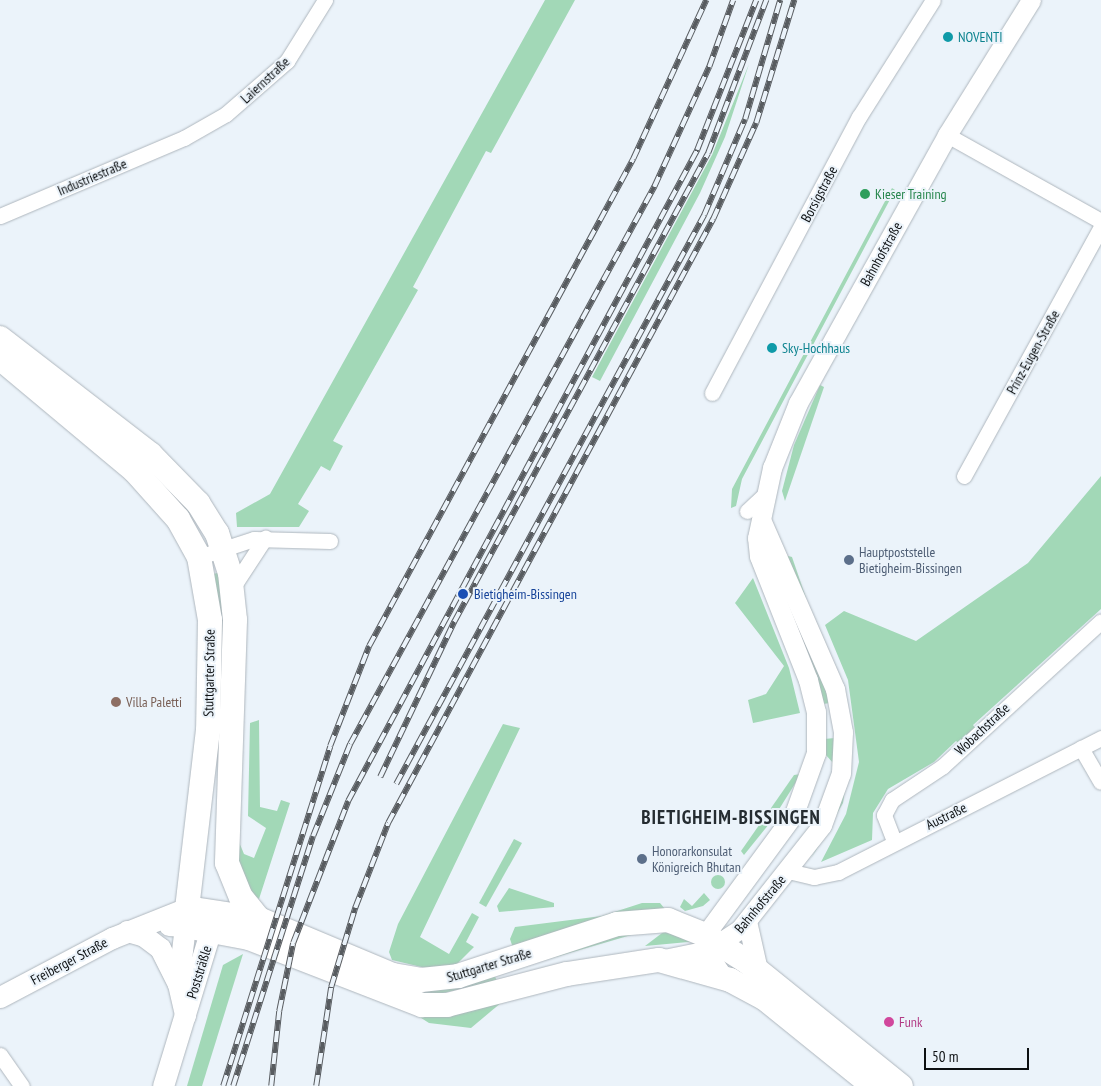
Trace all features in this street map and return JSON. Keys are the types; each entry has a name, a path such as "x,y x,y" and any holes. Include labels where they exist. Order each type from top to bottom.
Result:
{"main road":[{"name":"Stuttgarter Straße","path":"0,338 150,454 198,503 223,548 233,587 235,646 227,863 240,897 260,919"},
{"name":"Stuttgarter Straße","path":"0,358 134,470 178,519 199,557 210,620 208,730 186,917 260,919 393,975 421,980 458,976 637,920 668,920 711,943"},
{"path":"213,919 227,863"},
{"name":"Freiberger Straße","path":"0,997 133,929 186,917"},
{"name":"Poststräßle","path":"185,1015 178,984 186,917"},
{"name":"Stuttgarter Straße","path":"213,919 249,938 422,1005 454,1004 567,974 659,960 724,978 779,1008 873,1086"},
{"name":"Poststräßle","path":"163,1086 213,919"},
{"path":"133,929 160,948 178,984"},
{"path":"711,943 758,970 902,1086"}],"street":[{"name":"Laiernstraße","path":"184,138 226,114 274,75 325,0"},
{"name":"Borsigstraße","path":"712,392 859,117 933,0"},
{"name":"Bahnhofstraße","path":"711,943 794,814 814,766 817,734 816,712 802,662 761,565 754,516 766,492 798,403 947,135 1031,0"},
{"path":"947,135 1101,221"},
{"name":"Industriestraße","path":"0,216 184,138"},
{"name":"Prinz-Eugen-Straße","path":"964,476 1101,227"},
{"name":"Bahnhofstraße","path":"711,943 747,921 788,871 831,807 841,773 842,732 839,707 830,674 754,516"},
{"path":"233,587 265,538"},
{"path":"199,557 223,548 265,538 330,542"},
{"name":"Wobachstraße","path":"894,841 884,814 892,800 943,766 1101,621"},
{"name":"Austraße","path":"788,871 827,876 1101,738"},
{"path":"1081,748 1101,782"},
{"path":"747,921 758,970"},
{"path":"711,943 724,978"},
{"name":"Stuttgarter Straße","path":"659,960 711,943"},
{"path":"0,1055 22,1086"}],"green space":[{"path":"545,0 575,0 491,153 486,151 413,287 418,290 333,441 343,446 330,471 321,466 298,504 309,511 299,527 237,527 236,513 270,494"},
{"path":"749,64 725,137 700,193 600,381 592,377 712,155"},
{"path":"892,188 895,190 742,479 736,506 731,508 732,489"},
{"path":"820,385 824,387 785,501 782,491 794,445"},
{"path":"1101,476 1101,609 973,725 976,729 960,744 956,741 934,762 888,789 873,813 872,840 821,862 846,814 859,762 848,680 825,625 844,611 916,641 1028,563"},
{"path":"784,555 792,557 806,598 801,600"},
{"path":"771,558 812,651 831,703 822,704"},
{"path":"222,571 225,664 214,574"},
{"path":"753,578 789,668 800,713 753,723 748,700 766,694 784,666 735,603"},
{"path":"259,720 260,807 277,811 281,800 290,803 259,899 249,891 235,856 239,842 244,854 254,858 266,828 248,816 250,723"},
{"path":"503,724 520,728 420,937 449,954 472,913 479,917 466,942 474,947 457,964 434,970 392,960 389,952 398,924"},
{"path":"835,738 834,764 825,754 824,739"},
{"path":"848,769 843,803 811,859 840,803"},
{"path":"801,774 773,819 744,855 741,851 794,775"},
{"path":"514,839 522,843 486,907 479,903"},
{"path":"715,875 721,875 725,882 721,889 715,889 711,885 711,879"},
{"path":"509,888 554,903 554,907 499,912 497,906"},
{"path":"704,893 710,900 703,906 685,911 680,907 684,899 692,906"},
{"path":"642,903 660,903 665,909 513,948 510,939 515,927 602,916"},
{"path":"666,930 699,941 645,946"},
{"path":"645,931 535,963 531,963 592,941"},
{"path":"243,954 202,1086 187,1086 223,965"},
{"path":"494,974 497,981 425,997 383,983"},
{"path":"502,1002 471,1028 429,1023 418,1016"}],"railway":[{"path":"223,1086 330,746 369,646 633,159 706,0"},
{"path":"233,1086 313,836 350,744 654,187 709,67 733,0"},
{"path":"271,1086 279,1011 293,943 348,801 697,150 756,0"},
{"path":"380,777 454,622 708,153 766,0"},
{"path":"396,784 704,215 745,119 780,0"},
{"path":"316,1086 331,987 355,908 388,823 713,219 756,123 794,0"}],"place":[{"name":"NOVENTI","path":"948,37"},
{"name":"Kieser Training","path":"865,194"},
{"name":"Sky-Hochhaus","path":"772,348"},
{"name":"Hauptpoststelle Bietigheim-Bissingen","path":"849,560"},
{"name":"Bietigheim-Bissingen","path":"463,594"},
{"name":"Villa Paletti","path":"116,702"},
{"name":"Honorarkonsulat Königreich Bhutan","path":"642,859"},
{"name":"Funk","path":"889,1022"}],"district":[{"name":"BIETIGHEIM-BISSINGEN","path":"731,818"}]}
